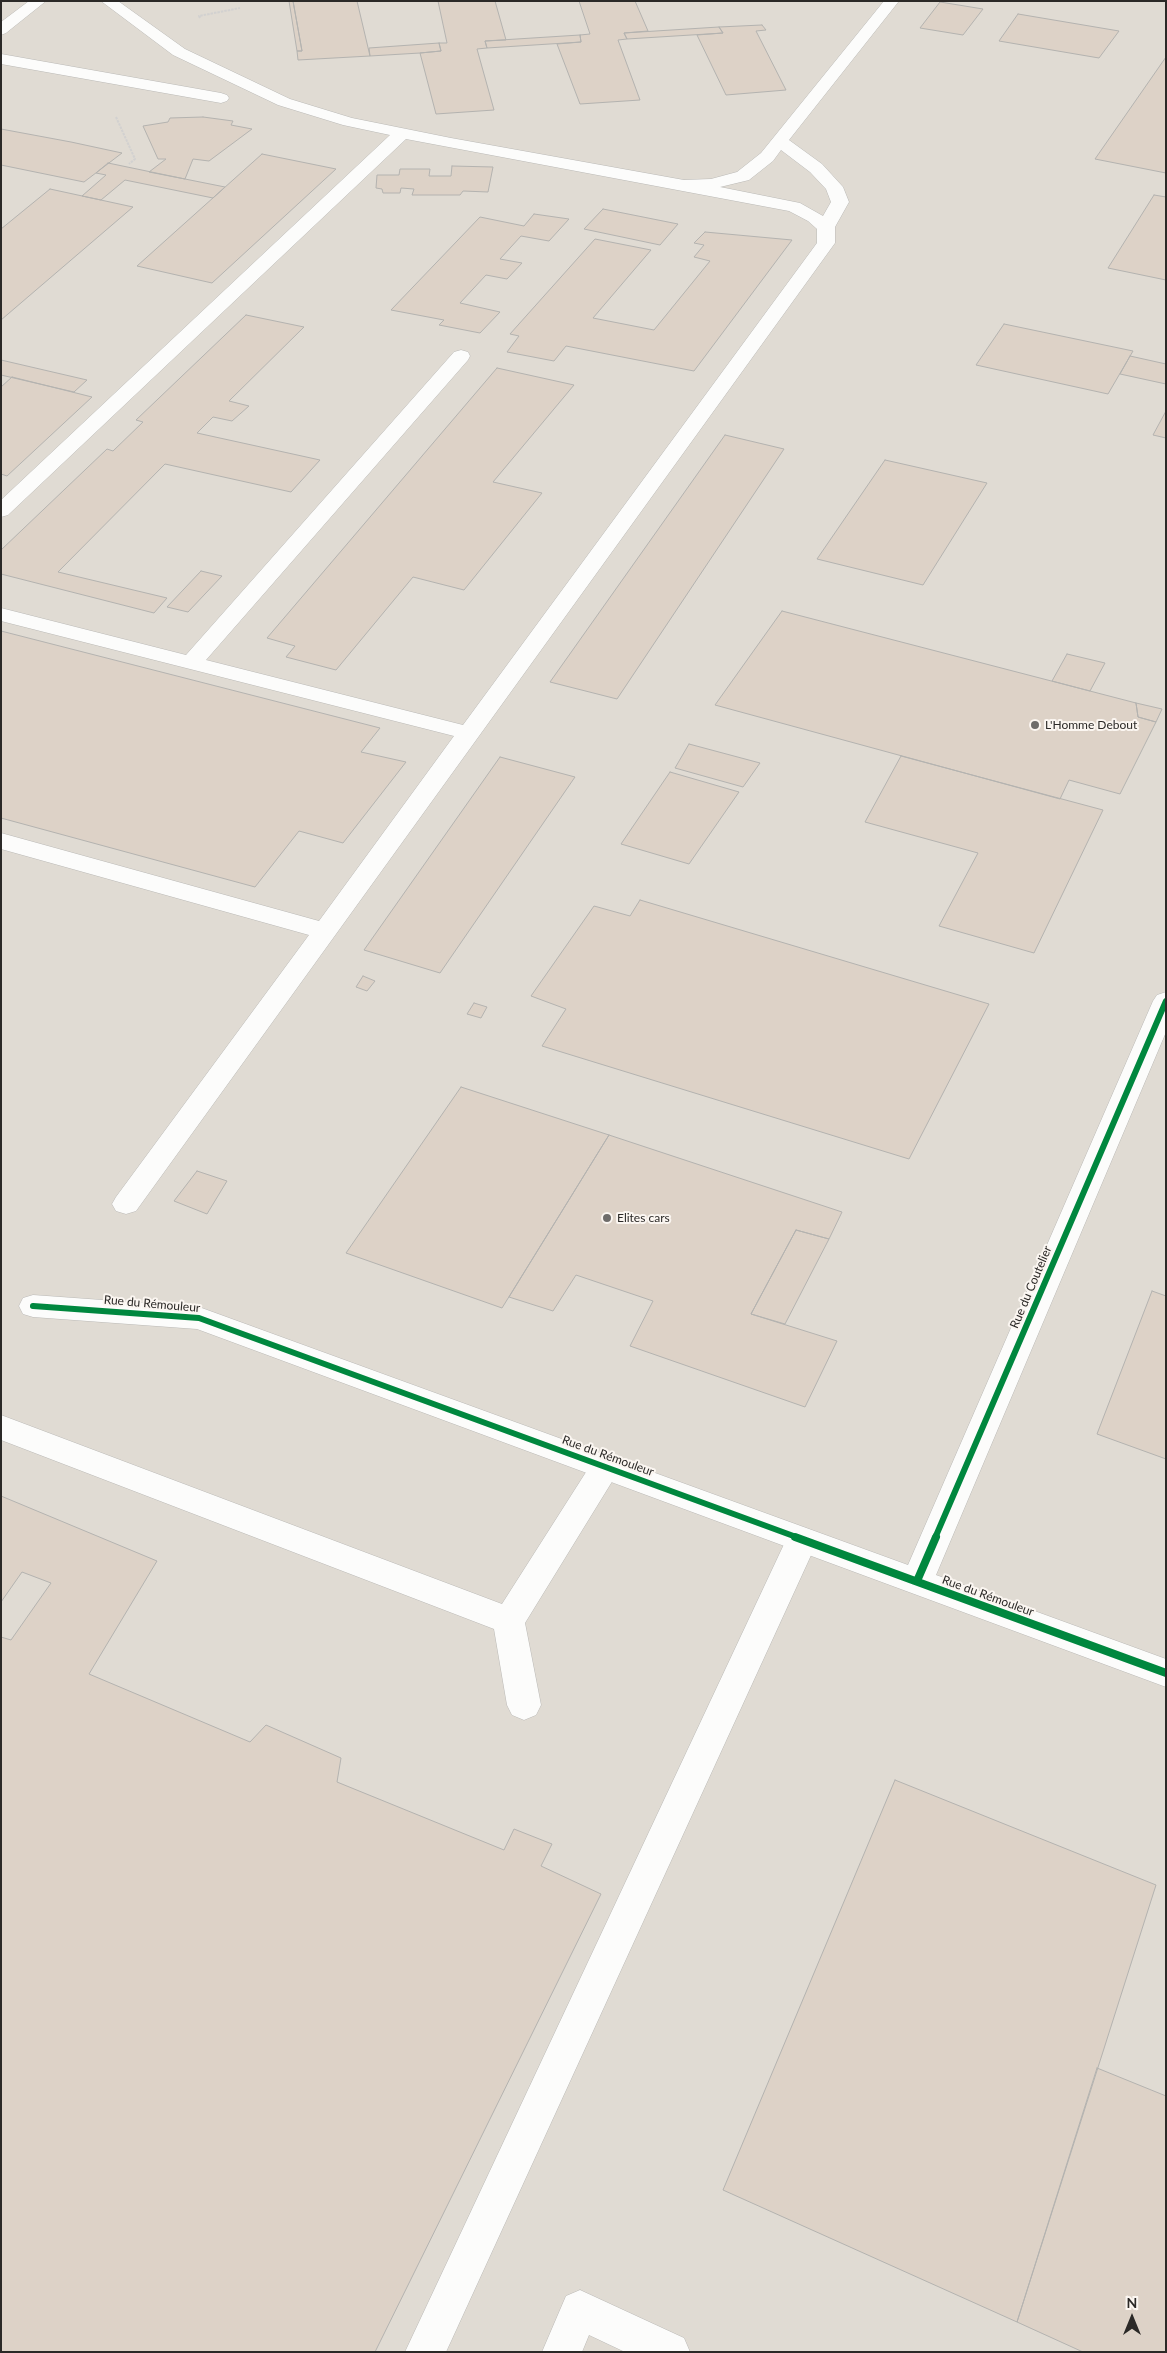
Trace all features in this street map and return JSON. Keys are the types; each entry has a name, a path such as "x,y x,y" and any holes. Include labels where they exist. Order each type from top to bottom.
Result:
{"street":[{"path":"1,30 39,1"},
{"path":"108,1 179,52 284,102 349,122 684,185 794,208 814,217 826,227"},
{"path":"684,185 711,184 743,176 767,157 892,1"},
{"path":"1,59 221,98"},
{"path":"1,510 402,133"},
{"path":"126,1204 826,243 826,227 840,202 834,187 816,168 779,141"},
{"path":"192,663 461,356"},
{"path":"1,614 468,733"},
{"path":"1,841 325,931"},
{"name":"Rue du Coutelier","path":"917,1581 1166,1001"},
{"name":"Rue du Rémouleur","path":"33,1306 199,1318 1166,1673"},
{"path":"1,1427 509,1621"},
{"path":"524,1705 509,1621 575,1514 606,1468"},
{"path":"425,2352 802,1540"},
{"path":"562,2352 580,2310 670,2352"}],"shaded area":[{"path":"1,1 1166,1 1166,2352 1,2352"}],"building":[{"path":"289,1 293,1 302,51 297,51"},
{"path":"293,1 357,1 370,56 298,60 297,51 302,51"},
{"path":"438,1 495,1 506,40 485,41 487,48 477,49 494,110 436,114 420,53 441,51 439,43 447,43"},
{"path":"579,1 635,1 648,31 624,33 627,39 618,40 640,100 580,104 557,44 581,42 580,35 590,34"},
{"path":"940,2 983,9 963,35 920,28"},
{"path":"1018,14 1119,31 1099,58 999,41"},
{"path":"762,25 766,30 756,31 786,90 726,95 697,35 723,33 719,27"},
{"path":"719,27 723,33 627,39 624,33"},
{"path":"580,35 581,42 487,48 485,41"},
{"path":"439,43 441,51 370,56 369,48"},
{"path":"1166,57 1166,173 1095,159"},
{"path":"203,117 233,121 231,125 252,129 209,161 193,159 185,179 149,172 166,159 158,159 143,126 168,122 170,118"},
{"path":"1,129 122,153 84,182 1,165"},
{"path":"262,154 336,169 212,283 137,266"},
{"path":"108,163 225,187 213,198 125,180 101,200 82,196 106,175 96,173"},
{"path":"452,166 493,167 488,192 463,191 460,195 412,195 414,189 401,188 400,193 383,193 382,189 376,188 377,175 399,175 400,169 430,169 429,176 451,176"},
{"path":"50,189 133,207 1,320 1,229"},
{"path":"1154,195 1166,197 1166,280 1108,268"},
{"path":"603,209 678,224 660,245 584,229"},
{"path":"534,214 569,219 549,241 521,236 500,259 522,263 507,279 486,275 460,303 500,312 480,333 439,325 444,320 391,310 480,217 524,226"},
{"path":"705,232 792,240 694,371 566,346 554,361 507,352 519,336 510,334 595,239 651,250 593,318 654,330 710,261 694,257 704,245 694,243"},
{"path":"246,315 304,327 229,401 249,406 232,421 213,417 197,433 320,460 291,492 165,464 58,572 167,598 154,613 1,574 1,550 107,449 113,451 143,422 136,420"},
{"path":"1004,324 1133,351 1108,394 976,365"},
{"path":"1130,356 1166,364 1166,384 1120,374"},
{"path":"1,360 87,380 74,392 1,375"},
{"path":"497,368 574,385 493,482 542,493 464,590 413,577 336,670 286,657 295,646 267,638"},
{"path":"12,377 92,397 7,476 1,474 1,387"},
{"path":"1166,411 1166,438 1153,435"},
{"path":"725,435 784,449 617,699 550,682"},
{"path":"885,460 987,483 923,585 817,559"},
{"path":"201,571 222,576 188,612 167,607"},
{"path":"782,611 1136,703 1138,717 1156,722 1120,794 1069,780 1060,799 715,705"},
{"path":"1,631 380,728 361,752 406,762 343,843 299,831 255,887 1,818"},
{"path":"1067,654 1105,663 1090,691 1052,681"},
{"path":"1136,703 1162,709 1156,722 1138,717"},
{"path":"689,744 760,763 743,787 675,768"},
{"path":"901,756 1103,810 1034,953 939,926 978,853 865,822"},
{"path":"500,757 575,777 440,973 364,950"},
{"path":"670,772 739,792 689,864 621,844"},
{"path":"640,900 989,1004 909,1159 542,1046 566,1009 531,996 594,906 630,916"},
{"path":"363,976 375,981 367,991 356,987"},
{"path":"474,1003 487,1007 481,1018 467,1014"},
{"path":"461,1087 609,1135 502,1308 346,1253"},
{"path":"609,1135 842,1212 829,1239 796,1230 751,1314 837,1341 805,1407 630,1346 653,1301 576,1275 553,1311 509,1297"},
{"path":"197,1171 227,1181 207,1214 174,1201"},
{"path":"796,1230 829,1239 785,1324 751,1314"},
{"path":"1152,1291 1166,1296 1166,1459 1097,1434"},
{"path":"1,1496 157,1561 89,1674 250,1742 266,1725 341,1758 337,1782 504,1850 514,1829 552,1844 541,1866 601,1894 375,2352 1,2352 1,1637 11,1640 51,1583 22,1572 1,1602"},
{"path":"895,1780 1156,1885 1017,2322 723,2190"},
{"path":"1097,2068 1166,2096 1166,2352 1083,2352 1017,2322"}],"cycle path":[{"path":"917,1581 1166,1001"},
{"path":"33,1306 199,1318 1166,1673"}],"place":[{"name":"L'Homme Debout","path":"1035,725"},
{"name":"Elites cars","path":"607,1218"}]}
